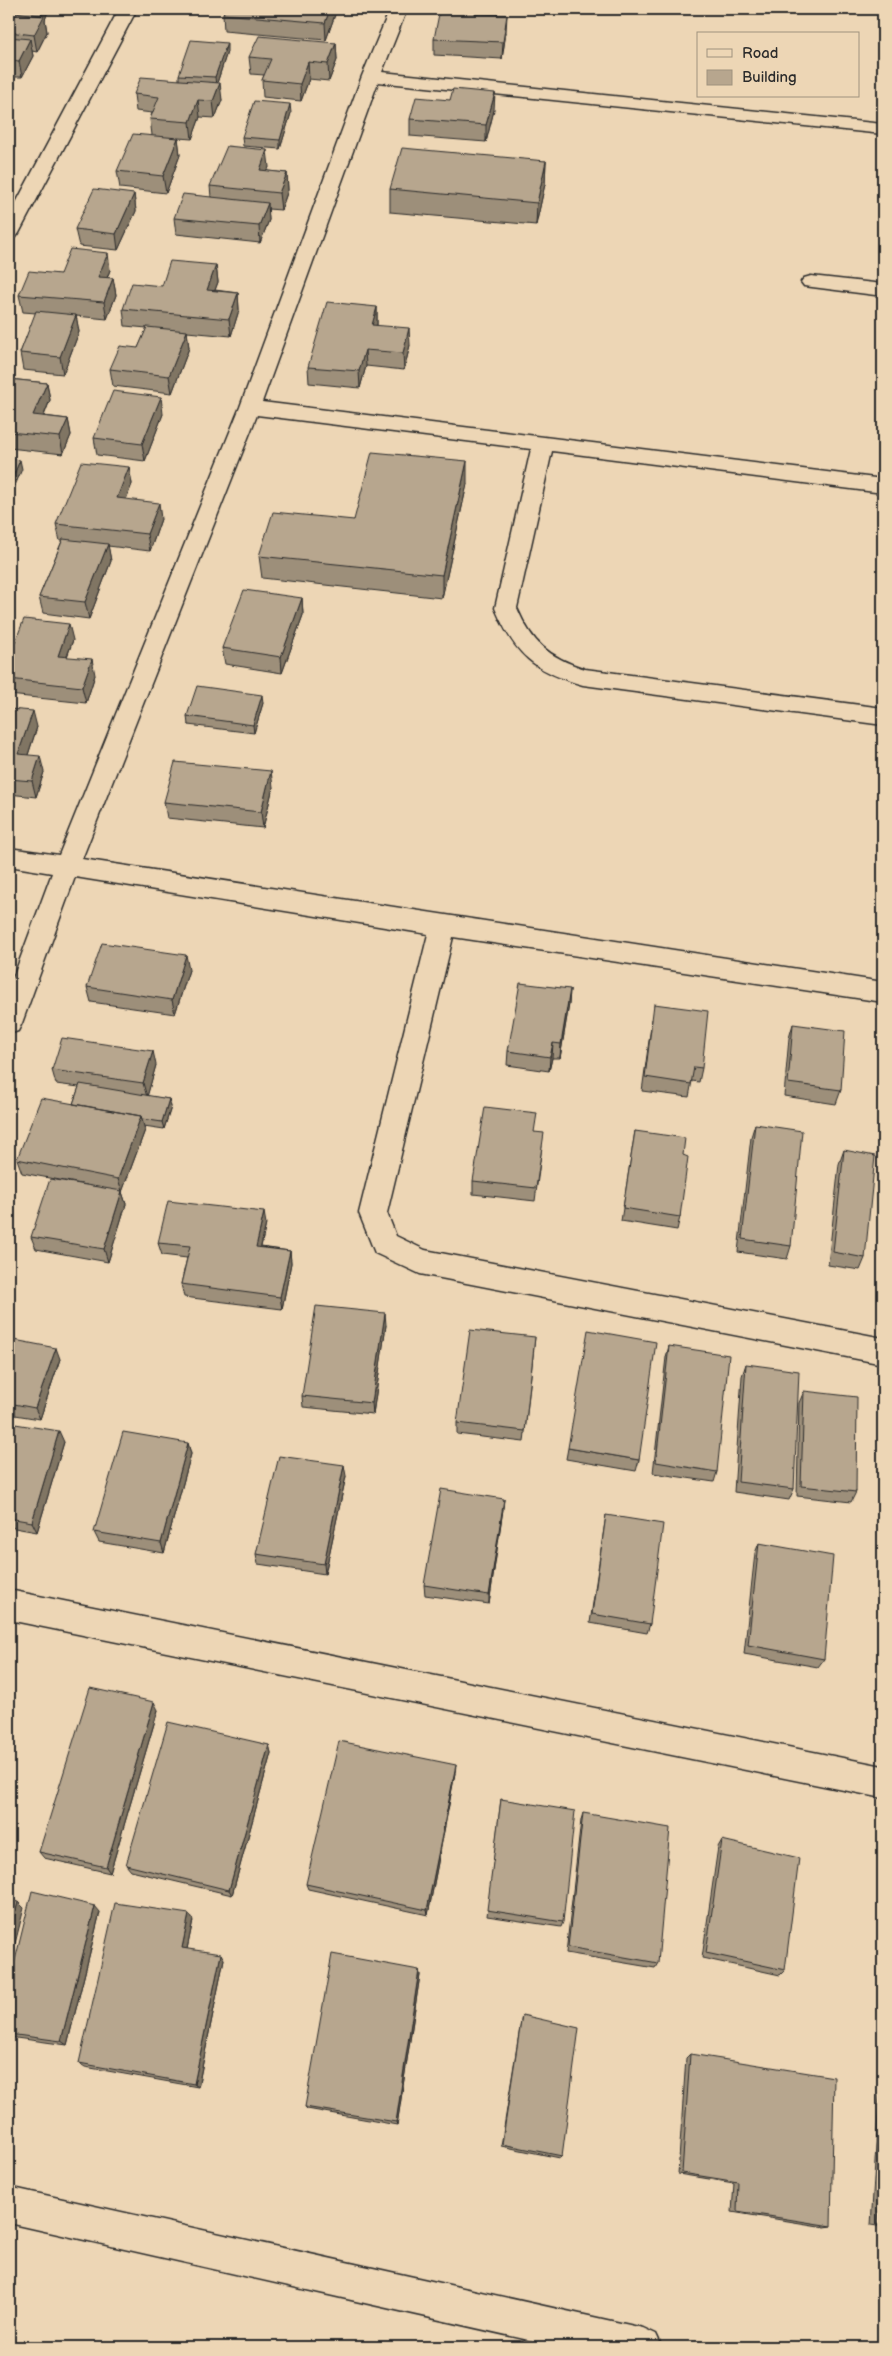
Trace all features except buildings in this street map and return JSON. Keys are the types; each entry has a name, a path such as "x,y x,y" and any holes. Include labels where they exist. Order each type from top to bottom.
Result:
{"street":[{"path":"9,232 128,9"},
{"path":"9,1023 67,865 250,407 371,76 398,9"},
{"path":"371,76 883,129"},
{"path":"811,282 883,290"},
{"path":"250,407 883,486"},
{"path":"543,443 506,608 516,633 531,652 555,668 583,677 883,717"},
{"path":"9,857 443,926 883,992"},
{"path":"443,926 373,1213 385,1244 420,1262 883,1351"},
{"path":"9,1605 883,1782"},
{"path":"9,2205 643,2347"}]}
